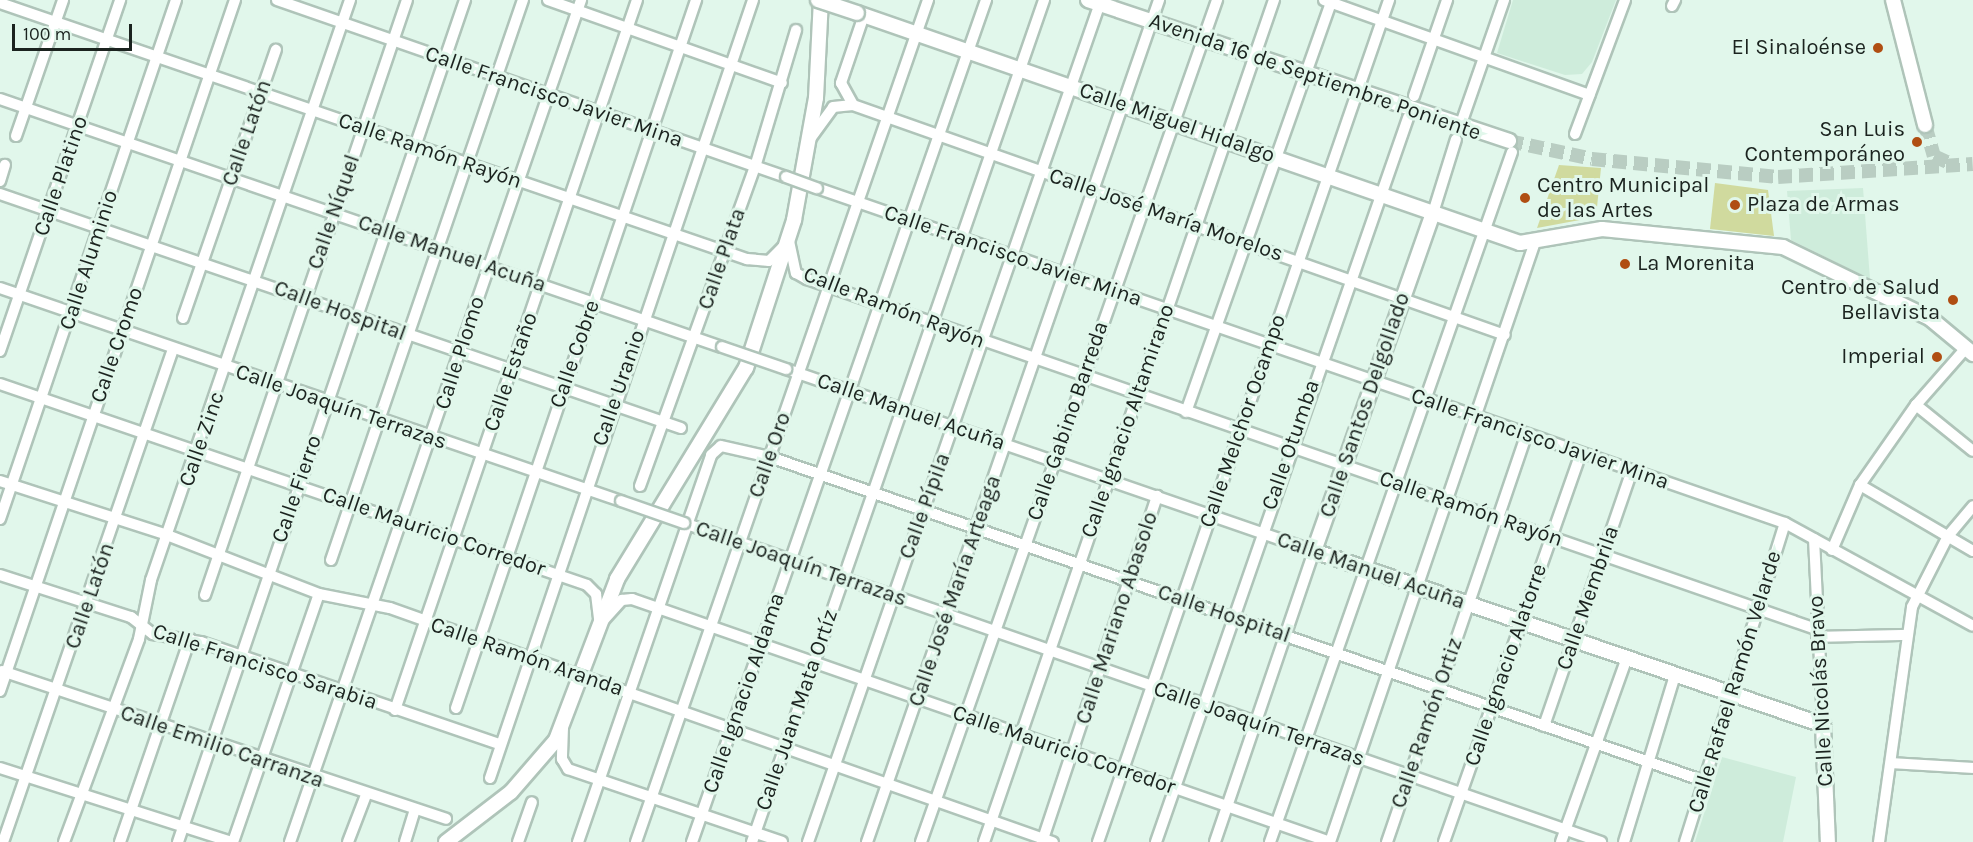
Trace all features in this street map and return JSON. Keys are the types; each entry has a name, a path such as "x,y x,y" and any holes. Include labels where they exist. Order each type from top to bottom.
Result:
{"main road":[{"name":"Calle Miguel Hidalgo","path":"819,0 1520,243 1602,229 1774,245 1916,311 1970,351"},
{"path":"446,842 511,792 546,755 563,727 622,570 746,368 789,241 810,139 819,0"},
{"path":"1893,0 1925,125"},
{"name":"Avenida 16 de Septiembre Poniente","path":"1096,1 1510,146"},
{"name":"Calle Santos Delgollado","path":"1314,551 1433,213"},
{"name":"Calle Manuel Acuña","path":"1314,551 1823,725"},
{"name":"Calle Nicolás Bravo","path":"1823,725 1828,842"}],"street":[{"path":"16,136 63,0"},
{"name":"Calle Platino","path":"0,351 120,0"},
{"name":"Calle Aluminio","path":"0,519 176,0"},
{"name":"Calle Cromo","path":"0,691 3,672 36,587 151,244 211,77 234,0"},
{"name":"Calle Francisco Javier Mina","path":"277,0 290,2 342,23 1063,275 1785,523 1973,626"},
{"name":"Calle Zinc","path":"64,842 142,624 167,535 198,450 350,0"},
{"name":"Calle Níquel","path":"205,595 333,212 407,0"},
{"name":"Calle Fierro","path":"178,842 268,572 465,0"},
{"path":"331,560 465,162 523,0"},
{"path":"548,0 579,5 627,28 782,82"},
{"name":"Calle Estaño","path":"395,710 637,0"},
{"name":"Calle Cobre","path":"456,708 504,557 535,473 696,0"},
{"name":"Calle Uranio","path":"490,778 499,744 556,574 753,0"},
{"name":"Calle Oro","path":"636,842 928,0"},
{"name":"Calle Ignacio Aldama","path":"692,842 986,0"},
{"name":"Calle Juan Mata Ortíz","path":"753,837 1044,0"},
{"name":"Calle José María Arteaga","path":"867,842 1159,0"},
{"name":"Calle Gabino Barreda","path":"921,842 1217,0"},
{"name":"Calle Ignacio Altamirano","path":"984,842 1136,394 1274,0"},
{"name":"Calle Melchor Ocampo","path":"1098,842 1389,0"},
{"path":"1414,96 1447,0"},
{"path":"1463,118 1504,0"},
{"path":"1575,134 1625,0"},
{"name":"Calle Pípila","path":"808,842 1012,257 1096,1"},
{"path":"1186,412 1306,74 1329,1 1590,95"},
{"name":"Calle Ramón Rayón","path":"2,5 724,252 764,262 789,241 796,273 828,287 1083,377 1498,518 1816,633 1907,635"},
{"name":"Calle Plomo","path":"290,842 432,438 488,267 579,5"},
{"path":"810,139 833,107 853,105 841,83 861,14"},
{"name":"Calle Plata","path":"640,486 755,166 796,30"},
{"name":"Calle Latón","path":"183,318 276,50"},
{"name":"Calle Manuel Acuña","path":"0,99 333,212 642,322 850,390 1314,551"},
{"name":"Calle José María Morelos","path":"853,105 1350,278 1504,335"},
{"name":"Calle Otumba","path":"1156,842 1260,533 1379,193 1408,118"},
{"name":"Calle Santos Delgollado","path":"1433,213 1456,139"},
{"path":"1270,842 1424,398 1486,231 1510,146"},
{"path":"0,181 5,165"},
{"name":"Calle Hospital","path":"0,194 101,226 408,335 614,403 681,428"},
{"path":"1330,842 1535,242"},
{"name":"Calle Joaquín Terrazas","path":"0,288 226,368 995,630 1357,759 1601,842"},
{"name":"Calle Latón","path":"3,842 88,604 173,349"},
{"path":"1832,550 1860,485 1916,405 1970,351"},
{"name":"Calle Mauricio Corredor","path":"0,384 249,467 401,522 587,585 596,594 600,625"},
{"path":"1916,405 1973,451"},
{"name":"Calle Ramón Ortiz","path":"1387,842 1437,689 1527,434"},
{"name":"Calle Hospital","path":"686,524 714,450 743,449 1704,782"},
{"name":"Calle Ignacio Alatorre","path":"1444,842 1581,454"},
{"name":"Calle Membrila","path":"1544,726 1632,471"},
{"name":"Calle Ramón Aranda","path":"0,481 63,504 167,535 268,572 319,594 373,603 1046,841"},
{"path":"1860,485 1973,551"},
{"name":"Calle Mariano Abasolo","path":"1046,841 1072,753 1157,496"},
{"path":"1879,842 1907,635 1915,595 1947,536 1973,506"},
{"name":"Calle Rafael Ramón Velarde","path":"1685,842 1729,693 1785,523"},
{"path":"578,842 686,524"},
{"name":"Calle Nicolás Bravo","path":"1814,539 1816,633 1823,725"},
{"name":"Calle Santos Delgollado","path":"1215,842 1314,551"},
{"name":"Calle Francisco Sarabia","path":"0,575 142,624 153,634 190,639 499,744"},
{"path":"0,768 232,842 319,594"},
{"name":"Calle Mauricio Corredor","path":"600,625 628,598 711,629 1330,842"},
{"path":"120,842 190,639"},
{"path":"1561,842 1627,658"},
{"name":"Calle Emilio Carranza","path":"3,672 311,777 446,819"},
{"path":"1624,842 1675,675"},
{"path":"563,727 562,759 568,769 702,814 753,837 782,842"},
{"path":"1891,763 1973,768"},
{"path":"348,842 366,795"},
{"path":"518,842 532,802"},
{"path":"405,842 415,810"}],"shaded area":[{"path":"1513,0 1616,0 1592,62 1582,74 1565,75 1497,53"},
{"path":"1863,188 1870,279 1791,240 1787,191"},
{"path":"1722,757 1796,777 1783,842 1695,842"}],"green space":[{"path":"1559,165 1601,168 1596,217 1537,228"},
{"name":"Plaza de Armas","path":"1715,183 1768,190 1774,236 1710,229"}],"tunnel":[{"path":"1925,125 1934,156 1951,164"},
{"path":"1509,141 1592,159 1778,177 1973,164"}],"place":[{"name":"El Sinaloénse","path":"1878,48"},
{"name":"San Luis Contemporáneo","path":"1917,142"},
{"name":"Centro Municipal de las Artes","path":"1525,198"},
{"name":"Plaza de Armas","path":"1735,205"},
{"name":"La Morenita","path":"1625,264"},
{"name":"Centro de Salud Bellavista","path":"1953,300"},
{"name":"Imperial","path":"1937,357"}]}
